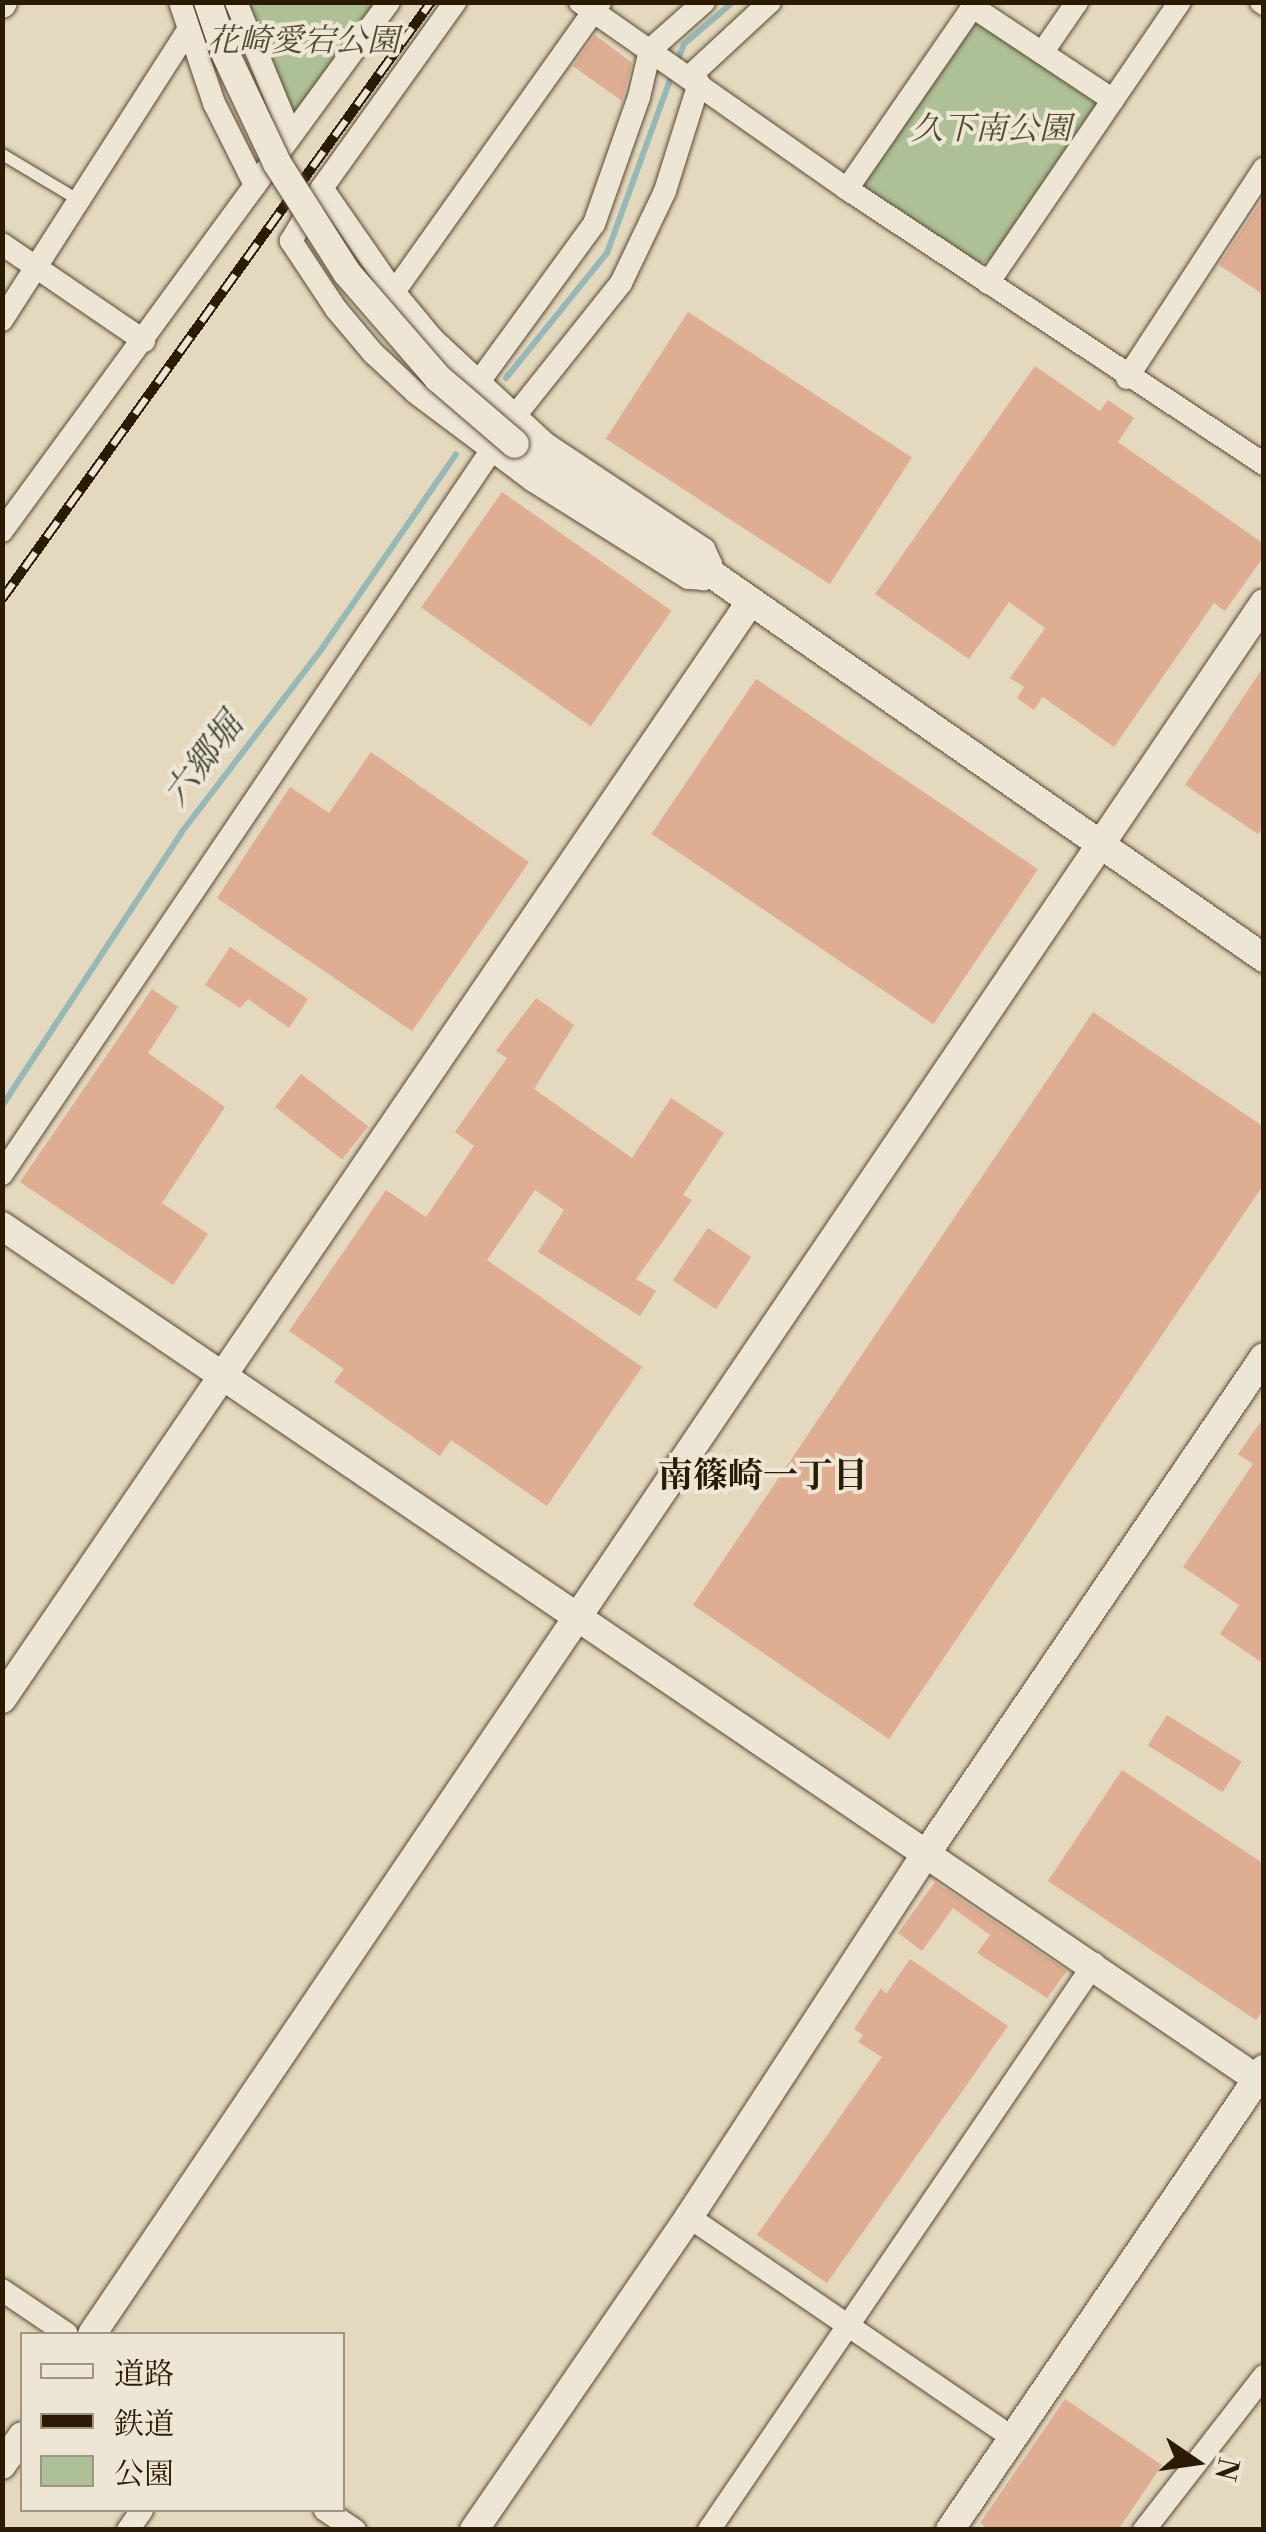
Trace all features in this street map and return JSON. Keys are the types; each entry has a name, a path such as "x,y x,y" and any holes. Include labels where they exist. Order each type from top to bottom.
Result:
{"street":[{"path":"180,2 214,104 255,185"},
{"path":"208,2 226,54 277,162 348,273 438,378 507,438"},
{"path":"236,2 290,133"},
{"path":"2,532 144,341 290,133 390,2"},
{"path":"455,2 322,188 291,241 312,278 372,353 709,572 1096,845 1264,958"},
{"path":"478,384 594,224 634,113 650,50 704,2"},
{"path":"2,1174 507,438 562,350 621,283 645,239 694,80 770,2"},
{"path":"1042,53 1077,2"},
{"path":"988,283 1180,2"},
{"path":"394,292 591,5 847,190 1127,378 1264,464"},
{"path":"847,190 974,5 1113,100"},
{"path":"2,320 39,270 188,30"},
{"path":"1127,378 1264,169"},
{"path":"322,188 394,292 478,384 507,438"},
{"path":"2,244 144,341"},
{"path":"2,1700 751,601"},
{"path":"93,2332 1096,845 1264,603"},
{"path":"2,1226 1261,2077 950,2530"},
{"path":"474,2530 689,2217 928,1852 1264,1357"},
{"path":"710,2530 846,2322 1094,1964"},
{"path":"689,2217 1011,2437"},
{"path":"2,2290 64,2332"},
{"path":"1144,2530 1264,2376"},
{"path":"2,2465 20,2439"},
{"path":"329,2512 355,2530"}],"lane":[{"path":"2,154 80,200"}],"green space":[{"name":"花崎愛宕公園","path":"246,3 378,3 301,111 287,110"},
{"name":"久下南公園","path":"980,19 1100,102 1101,107 990,260 979,264 865,193 863,180 972,21"}],"building":[{"path":"595,35 632,63 622,101 573,66"},
{"path":"1264,197 1264,295 1219,265"},
{"path":"688,312 912,457 830,584 606,439"},
{"path":"1035,366 1100,411 1108,400 1134,418 1118,442 1264,544 1264,556 1225,611 1214,603 1114,747 1043,697 1034,710 1017,698 1024,687 1010,678 1045,628 1009,602 969,659 875,594"},
{"path":"502,492 672,611 591,726 421,608"},
{"path":"1264,666 1264,826 1258,834 1185,785"},
{"path":"756,679 1038,869 933,1024 651,834"},
{"path":"371,752 529,862 412,1031 217,898 290,787 329,813"},
{"path":"230,947 308,999 289,1028 248,999 240,1008 205,985"},
{"path":"152,989 178,1007 148,1053 225,1107 162,1203 208,1234 173,1285 20,1182"},
{"path":"536,998 574,1025 534,1089 632,1158 671,1098 724,1133 683,1195 692,1200 636,1279 656,1291 640,1316 538,1252 564,1210 535,1190 487,1260 642,1367 547,1506 451,1440 440,1456 334,1382 344,1369 289,1331 386,1190 426,1217 474,1146 455,1132 507,1058 496,1051"},
{"path":"1093,1012 1264,1127 1264,1184 889,1739 693,1605"},
{"path":"301,1074 368,1126 342,1159 275,1107"},
{"path":"708,1228 751,1257 716,1309 673,1280"},
{"path":"1264,1417 1264,1664 1220,1634 1239,1605 1183,1567 1253,1464 1238,1454"},
{"path":"1167,1715 1242,1762 1223,1792 1148,1746"},
{"path":"1122,1770 1264,1864 1264,2009 1256,2020 1048,1881"},
{"path":"935,1882 1067,1971 1047,1998 977,1953 990,1935 953,1908 922,1951 898,1933"},
{"path":"910,1959 1008,2026 827,2283 757,2235 882,2057 858,2042 863,2035 854,2029 881,1988 886,1994"},
{"path":"1065,2399 1162,2465 1118,2530 989,2530 980,2523"}],"waterway":[{"name":"六郷堀","path":"677,62 684,44 733,2"},
{"name":"六郷堀","path":"506,378 607,253 672,74"},
{"name":"六郷堀","path":"2,1106 181,833 323,647 456,454"}],"railway":[{"path":"2,599 431,2"}],"district":[{"name":"南篠崎一丁目","path":"763,1477"}]}
